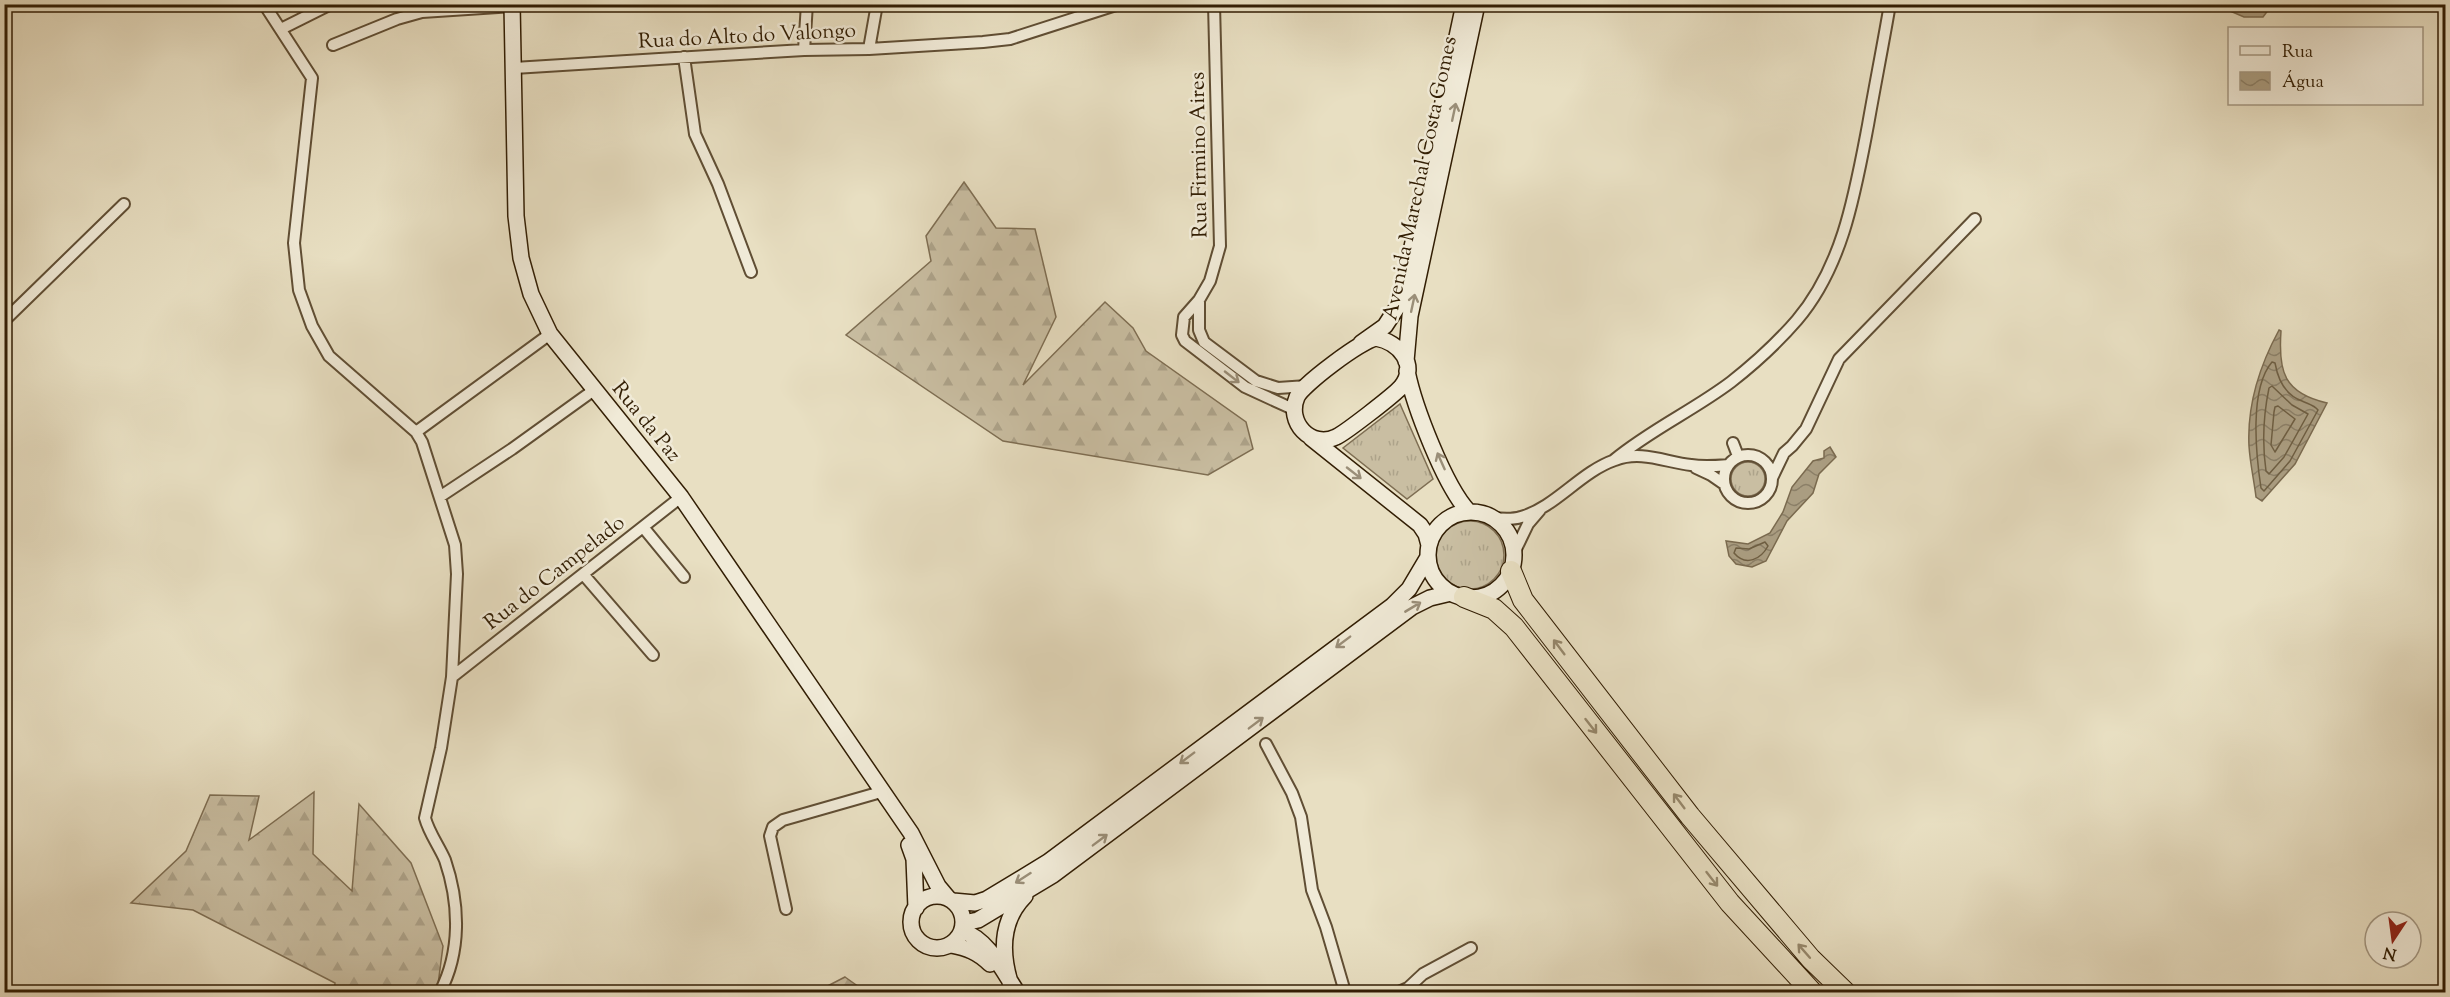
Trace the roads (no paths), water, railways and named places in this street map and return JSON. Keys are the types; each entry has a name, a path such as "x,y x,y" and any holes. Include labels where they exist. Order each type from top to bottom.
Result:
{"highway":[{"path":"1512,562 1523,600 1690,816 1811,959 1845,993"},
{"path":"1457,595 1494,609 1514,627 1730,903 1812,993"}],"main road":[{"name":"Avenida Marechal Costa Gomes","path":"1307,386 1385,326 1400,303 1464,4"},
{"name":"Avenida Marechal Costa Gomes","path":"1407,366 1410,316 1477,4"},
{"name":"Rua da Paz","path":"512,5 516,216 520,258 531,294 550,334 681,497 897,815"},
{"path":"1361,344 1376,338 1395,344 1402,352 1419,414 1455,494 1469,512"},
{"path":"1308,436 1318,440 1337,437 1400,387 1407,366"},
{"path":"1307,386 1299,393 1293,409 1298,426 1420,525 1426,534 1431,571 1437,582 1457,595"},
{"path":"951,945 963,927 1038,884 1412,607 1430,598 1488,594 1502,585 1512,562 1509,535 1493,518 1482,513 1469,512 1450,517 1433,534 1420,573 1392,606 1048,862 987,899 975,903 930,897 916,908 911,918 911,925 917,939 923,944 937,949 951,945 980,954 1013,987"},
{"path":"897,815 911,833 938,886 963,915 963,927 986,948 1013,987"},
{"path":"897,815 914,859 916,908"},
{"path":"1013,987 1003,960 1005,932 1019,903 1038,884"}],"street":[{"path":"264,4 312,78 294,243 299,290 312,326 329,356 416,432 422,442 441,496 455,544 457,574 452,677 441,748 425,818 444,858 457,914 456,945 447,979 440,993"},
{"path":"281,29 331,4"},
{"path":"804,50 807,4"},
{"path":"869,49 878,4"},
{"name":"Rua do Alto do Valongo","path":"514,68 804,50 952,45 1010,39 1083,18 1119,4"},
{"name":"Rua Firmino Aires","path":"1214,4 1220,246 1210,281 1199,300 1184,317 1182,335 1185,341 1245,387 1293,409"},
{"path":"1493,518 1521,518 1542,507 1577,482 1614,460 1634,443 1730,382 1766,352 1798,319 1819,287 1835,256 1848,221 1857,185 1890,4"},
{"path":"333,45 397,19 422,12 512,5"},
{"path":"684,57 695,134 718,184 751,272"},
{"path":"4,321 124,204"},
{"path":"1690,465 1712,475 1724,484 1733,498 1745,503 1754,502 1767,494 1784,453 1806,429 1839,359 1975,219"},
{"path":"1199,300 1198,322 1201,336 1213,349 1248,377 1266,385 1289,388 1307,386"},
{"path":"416,432 550,334"},
{"path":"441,496 594,390"},
{"path":"1733,443 1738,456"},
{"path":"1724,484 1724,472 1738,456 1771,456 1784,453"},
{"path":"1614,460 1634,456 1653,456 1690,465 1728,465"},
{"path":"1755,456 1767,464 1772,478"},
{"name":"Rua do Campelado","path":"452,677 681,497"},
{"path":"1512,562 1528,524 1542,507"},
{"path":"643,527 684,578"},
{"path":"583,574 653,655"},
{"path":"1266,744 1292,793 1301,817 1312,890 1326,927 1345,993"},
{"path":"786,909 770,836 773,827 783,820 881,792"},
{"path":"1399,993 1423,974 1471,948"}],"water":[{"path":"2272,4 2263,17 2244,17 2216,5"},
{"path":"2279,330 2281,331 2281,358 2287,379 2301,393 2327,403 2295,464 2262,501 2256,497 2250,459 2250,416 2256,386"},
{"path":"1830,447 1836,457 1819,474 1813,493 1787,521 1766,561 1752,567 1736,564 1729,556 1726,541 1748,544 1770,533 1783,512 1792,487 1813,461 1824,458 1824,451"}]}
